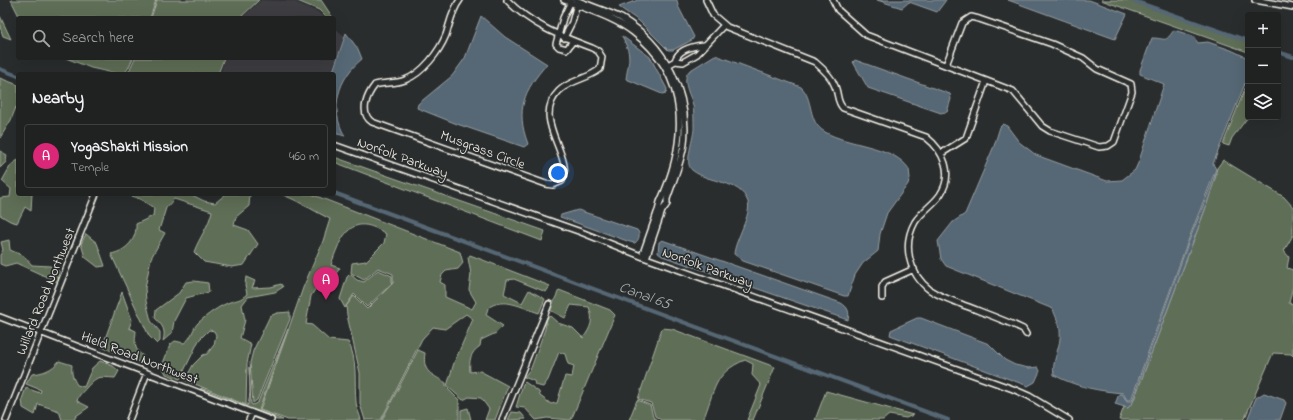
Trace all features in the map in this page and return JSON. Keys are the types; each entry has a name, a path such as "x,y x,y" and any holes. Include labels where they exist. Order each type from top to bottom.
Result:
{"street":[{"name":"Musgrass Circle","path":"460,0 455,8 443,42 436,54 415,74 399,82 375,85 364,108 368,119 546,184 558,184 562,181 565,170 550,125 550,108 558,92 600,69 602,57 598,51 557,35 529,19 507,0"},
{"path":"564,0 575,1 606,17 632,31 646,43 666,66 678,104 679,143 672,172 644,257"},
{"path":"706,0 714,15 724,25 815,62 822,67 834,84 837,99 843,108 926,137 934,144 942,153 946,167 945,186 940,196 922,212 910,235 909,254 914,269 920,280 931,290 1023,329 1026,334"},
{"path":"833,0 838,10 866,35 1013,91 1042,126 1050,131 1099,147 1108,146 1114,142 1132,92 1131,84 1097,69 1083,58 1052,44 975,18 971,18 962,23 946,65"},
{"path":"1255,0 1293,7"},
{"path":"573,41 567,49 559,47 556,44 562,18 575,1"},
{"path":"564,38 572,22 575,1"},
{"path":"666,66 675,61 683,62 696,54 704,45 713,39 724,25"},
{"path":"675,61 678,54 690,47 704,45"},
{"path":"685,50 690,58"},
{"path":"942,153 966,138 986,81"},
{"name":"Norfolk Parkway","path":"336,146 581,232 644,257 1013,389 1029,396 1069,420"},
{"name":"Willard Road Northwest","path":"6,420 95,196"},
{"path":"882,298 882,287 885,282 914,269"},
{"path":"502,420 549,304"},
{"name":"Hield Road Northwest","path":"0,317 271,420"},
{"path":"129,420 147,373"},
{"path":"249,420 252,413"}],"shaded area":[{"path":"261,0 293,1 318,12 323,16 244,16"},
{"path":"336,29 344,36 336,59"},
{"path":"224,60 336,60 332,72 221,72"}],"green space":[{"path":"11,0 156,0 151,16 19,16"},
{"path":"157,0 259,0 242,16 152,16"},
{"path":"295,0 321,0 332,16 325,16 319,10"},
{"path":"1101,0 1132,0 1245,40 1245,51"},
{"path":"0,16 11,39 3,36 0,27"},
{"path":"71,60 132,60 125,72 109,72 91,68"},
{"path":"134,60 223,60 219,72 128,72"},
{"path":"0,78 16,84 16,107 11,120 0,138"},
{"path":"1245,89 1246,120 1232,138 1229,146 1223,144"},
{"path":"0,151 7,155 6,162 0,168"},
{"path":"336,158 545,231 542,241 336,163"},
{"path":"1223,160 1284,197 1293,207 1293,235 1284,251 1289,257 1287,268 1293,270 1293,286 1289,303 1293,304 1293,356 1291,354 1273,353 1244,420 1119,420 1124,407 1128,408 1133,402 1206,207 1217,168"},
{"path":"16,161 16,196 32,196 31,211 25,207 17,223 0,215 0,198 10,197 11,189 2,181 11,165"},
{"path":"131,196 194,196 204,201 215,203 224,196 250,196 249,206 236,217 234,225 248,230 258,244 244,265 232,267 204,262 194,252 209,222 212,211 174,199 166,208 159,230 165,233 151,258 145,288 146,301 151,321 160,332 160,341 157,344 149,336 111,254 116,253 130,244 135,235 136,224 153,216 154,208 140,199"},
{"path":"285,196 316,196 460,252 463,263 458,269 446,271 442,275 440,282 445,285 445,297 472,309 476,302 469,290 471,274 468,258 470,255 550,286 546,292 514,279 507,280 504,294 522,303 529,290 545,299 539,313 507,303 500,303 488,308 486,315 503,326 496,333 481,340 480,346 472,354 470,360 470,372 480,371 508,386 495,420 485,420 489,409 481,398 469,397 463,400 447,386 454,363 473,319 466,314 445,329 433,327 422,339 381,420 365,420 360,404 360,373 346,306 354,296 367,309 393,283 393,274 378,268 364,280 351,273 352,263 366,261 384,243 386,234 374,227 364,225 356,226 350,230 339,244 331,265 340,268 335,275 324,275 311,296 306,324 312,325 329,340 348,342 353,356 356,404 361,420 288,420 260,410 303,288 323,241 330,219"},
{"path":"86,234 97,243 105,266 98,267 85,257 81,244"},
{"path":"9,240 10,250 24,256 32,265 50,266 59,271 58,282 16,263 5,266 0,264 0,255 3,250 1,242"},
{"path":"378,270 392,276 392,283 367,307 354,294 345,308 340,299 347,277 350,274 357,280 364,282"},
{"path":"246,277 255,281 252,288 271,287 281,284 283,287 275,292 248,297 242,305 245,320 240,338 251,344 247,364 246,405 185,380 193,365 203,355 207,354 214,345 216,335 214,331 209,330 199,340 180,379 166,374 162,366 170,345 175,341 184,343 189,339 196,325 205,317 222,306 240,299 247,294 245,285"},
{"path":"194,281 208,283 209,292 186,298 174,321 172,333 163,341 164,331 162,326 155,318 156,310 179,293 186,282"},
{"path":"559,290 610,310 615,315 571,420 547,418 536,420 525,408 516,407 523,384 525,382 539,392 540,396 551,404 557,403 565,376 572,377 574,366 568,364 565,354 559,352 548,380 543,387 535,385 534,381 524,377 531,368 545,329 547,318 550,316 558,323 573,328 583,338 591,324 589,307 571,305 565,318 550,310"},
{"path":"122,292 132,320 129,328 136,331 136,348 143,356 141,363 102,347"},
{"path":"290,312 290,319 257,400 253,403 250,363 253,351 270,316 277,313"},
{"path":"662,328 672,329 775,367 753,420 747,420 761,385 752,375 753,364 745,360 734,365 716,384 703,420 661,420 655,416 651,403 638,399"},
{"path":"288,329 259,410 283,420 277,420 200,391 201,388 247,406 250,393 249,367 251,404 253,405 258,402"},
{"path":"418,350 425,353 425,365 429,372 446,383 446,387 459,400 459,420 382,420"},
{"path":"59,361 72,365 73,378 77,385 84,387 92,368 100,361 113,366 119,371 115,378 105,377 96,379 86,388 77,401 89,407 76,416 74,420 62,420 59,411 38,404 35,415 23,408 22,399 26,388 40,393 41,390 26,384 32,374 47,370"},
{"path":"826,391 913,415 906,418 889,415 883,420 815,420"},
{"path":"637,400 650,405 653,417 657,420 629,420"},
{"path":"468,408 471,420 461,420 461,410"},
{"path":"512,412 521,413 526,419 508,420"}],"water":[{"path":"638,0 677,0 678,6 694,37 692,40 673,50 668,50 639,21 619,7"},
{"path":"877,0 946,0 937,12 909,2 902,8"},
{"path":"1008,0 1089,0 1127,14 1115,39"},
{"path":"481,16 505,37 547,64 532,83 524,101 522,121 528,144 524,147 457,124 417,108 418,104 452,76 465,58"},
{"path":"1174,30 1193,36 1198,43 1208,42 1245,57 1245,84 1213,164 1216,169 1186,246 1131,400 1127,400 1123,393 1088,388 1071,383 1054,375 1053,370 1060,337 1060,328 1053,309 946,266 941,259 938,241 953,222 965,214 994,146 1000,127 1003,124 1007,126 1019,142 1036,155 1107,181 1122,180 1135,170 1164,84 1140,74 1140,70 1152,38 1167,39"},
{"path":"346,33 358,49 362,59 347,75 338,95 338,116 340,126 345,136 336,134 336,72 333,72"},
{"path":"622,36 650,57 667,89 666,93 662,94 626,79 629,57"},
{"path":"715,55 801,87 808,98 813,117 819,128 835,137 882,150 902,161 909,169 910,178 908,184 887,213 880,234 878,251 863,263 855,275 848,296 844,296 743,261 734,254 748,213 748,202 738,189 731,185 699,174 692,170 689,162 694,131 694,119 693,105 687,88 686,79 689,71"},
{"path":"855,60 950,94 951,99 947,112 941,113 868,88 853,62"},
{"path":"1216,173 1206,207 1133,402 1128,408 1115,404 1119,394 1122,394 1127,401 1132,401 1187,246"},
{"path":"578,210 637,230 639,233 638,240 635,243 630,242 560,217 561,215"},
{"path":"662,240 841,303 848,310 848,320 662,256 658,253 659,242"},
{"path":"917,318 921,318 989,344 1005,360 1015,365 1029,368 1038,367 1040,371 1035,382 1028,386 890,335 891,330"},
{"path":"1264,393 1284,400 1286,403 1280,420 1247,420 1256,398"}],"waterway":[{"path":"1131,0 1245,40"},
{"path":"1281,53 1293,57"},
{"name":"Canal 65","path":"0,69 16,75"},
{"name":"Canal 65","path":"336,194 948,420"}],"place":[{"name":"YogaShakti Mission","path":"326,300"}]}
